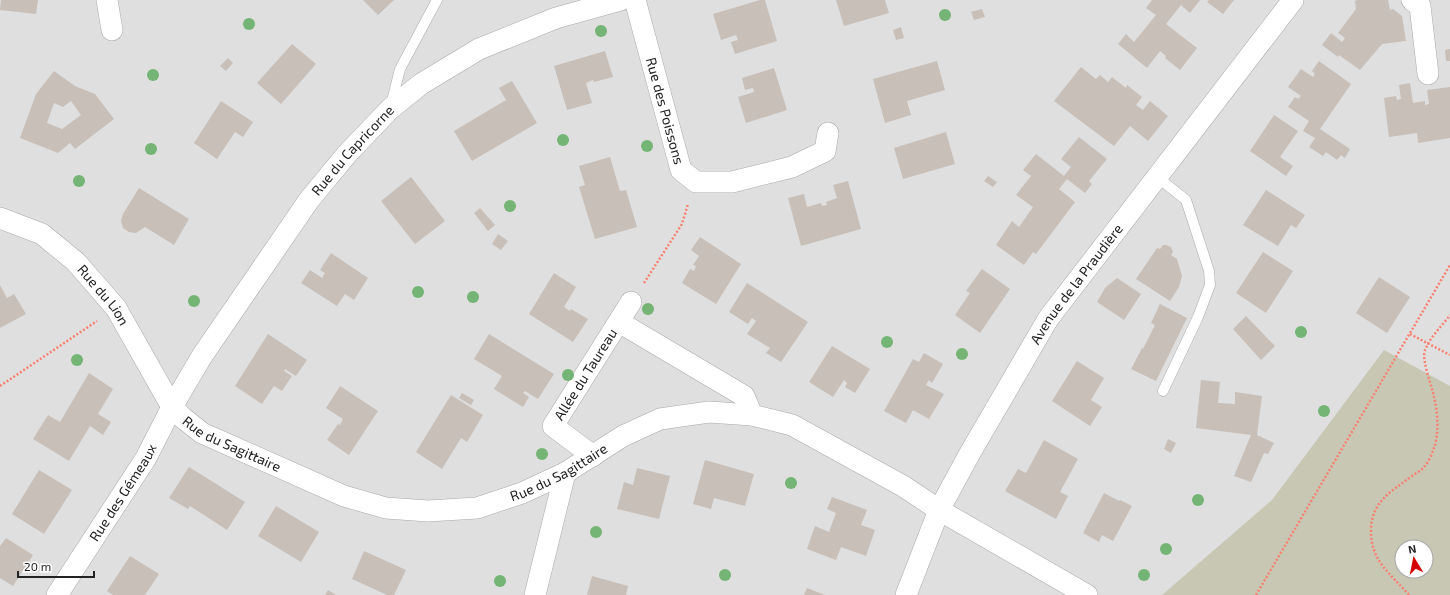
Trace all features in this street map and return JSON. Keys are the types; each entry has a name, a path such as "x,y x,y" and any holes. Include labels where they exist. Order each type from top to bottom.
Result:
{"street":[{"path":"107,0 112,30"},
{"name":"Rue du Capricorne","path":"172,408 202,356 309,200 347,154 390,109 421,84 479,49 556,18 621,0"},
{"name":"Rue des Poissons","path":"635,0 681,170 696,182"},
{"name":"Avenue de la Praudière","path":"906,595 939,510 970,453 1048,319 1156,176 1293,0"},
{"path":"1412,0 1420,6 1428,74"},
{"path":"696,182 732,182 792,167 825,151 828,132"},
{"name":"Rue du Lion","path":"0,218 42,234 76,262 116,308 172,408"},
{"name":"Allée du Taureau","path":"593,456 553,426 632,302"},
{"name":"Allée du Taureau","path":"619,322 744,396 752,415"},
{"name":"Rue du Sagittaire","path":"172,408 202,433 344,496 386,508 428,511 477,508 522,493 565,473 623,436 660,419 709,412 752,415 792,425 904,486 939,510 1087,595"},
{"name":"Rue des Gémeaux","path":"57,595 146,458 172,408"},
{"path":"535,595 565,473"}],"lane":[{"path":"390,109 400,69 438,0"},
{"path":"1156,176 1186,200 1209,271 1210,285 1198,317 1163,391"}],"path":[{"path":"632,302 682,224 696,182"},
{"path":"1256,595 1450,265"},
{"path":"0,386 116,308"},
{"path":"1409,595 1376,558 1371,531 1372,518 1376,508 1386,495 1424,467 1434,448 1437,419 1435,398 1424,351 1428,343 1450,315"},
{"path":"1410,334 1450,355"}],"shaded area":[{"path":"0,0 1450,0 1450,595 0,595"},
{"path":"1384,350 1450,386 1450,595 1162,595 1272,500"}],"building":[{"path":"1,0 38,0 36,14 0,10"},
{"path":"363,0 394,0 378,15"},
{"path":"760,0 765,0 777,41 735,54 731,42 738,40 736,35 721,40 713,14"},
{"path":"836,0 885,0 889,13 844,26"},
{"path":"1152,0 1200,0 1190,13 1181,5 1166,24 1197,48 1180,70 1165,58 1166,56 1160,51 1147,68 1118,44 1126,34 1134,42 1156,15 1146,8"},
{"path":"1209,0 1234,0 1223,14 1207,2"},
{"path":"1388,0 1390,10 1393,9 1402,16 1406,41 1382,44 1360,70 1339,55 1338,57 1322,45 1331,33 1342,42 1345,38 1338,33 1356,9 1355,1"},
{"path":"982,9 985,17 974,20 971,12"},
{"path":"901,27 904,38 896,40 893,30"},
{"path":"292,44 316,64 281,104 257,83"},
{"path":"1450,49 1450,61 1446,61 1445,50"},
{"path":"605,51 613,77 594,82 593,80 586,83 592,103 567,110 554,66"},
{"path":"228,58 233,63 226,71 220,66"},
{"path":"937,61 945,90 907,101 911,115 885,123 873,79"},
{"path":"1319,61 1351,84 1320,129 1350,149 1345,158 1341,155 1337,160 1326,152 1323,156 1309,147 1315,138 1303,131 1309,121 1288,107 1295,97 1298,99 1301,96 1288,87 1301,69 1313,77 1315,74 1312,71"},
{"path":"1081,67 1096,79 1100,75 1108,82 1112,77 1126,88 1127,85 1142,97 1136,105 1143,110 1150,101 1168,116 1148,141 1130,126 1114,146 1054,101"},
{"path":"774,68 787,110 746,123 738,97 754,92 753,88 745,90 742,78"},
{"path":"54,71 75,86 95,94 114,119 75,149 70,143 58,153 20,138 36,94","holes":["71,101 81,115 62,129 47,123 54,103 63,107"]},
{"path":"512,81 537,123 472,161 454,131 506,100 499,88"},
{"path":"1410,83 1413,103 1425,101 1425,105 1429,104 1427,90 1450,87 1450,138 1418,143 1417,133 1389,137 1384,98 1396,96 1397,100 1401,99 1399,85"},
{"path":"221,101 253,122 243,137 235,132 217,159 194,143"},
{"path":"1274,115 1298,131 1280,157 1293,166 1286,176 1250,151"},
{"path":"946,132 955,164 903,179 894,148"},
{"path":"1079,137 1107,159 1089,181 1092,184 1085,193 1067,179 1059,189 1075,202 1036,254 1033,252 1024,265 996,245 1012,221 1019,227 1033,207 1016,195 1031,176 1023,170 1036,154 1064,176 1071,167 1061,159"},
{"path":"610,157 620,191 626,190 637,227 595,239 579,187 585,185 579,166"},
{"path":"988,176 997,182 993,187 984,181"},
{"path":"411,177 445,221 415,244 381,201"},
{"path":"848,181 861,229 801,246 788,198 804,194 807,207 821,203 822,206 827,205 826,202 837,198 833,185"},
{"path":"139,188 189,219 174,245 145,227 136,233 129,232 123,228 121,221 123,214"},
{"path":"1266,190 1305,215 1296,228 1291,225 1278,246 1243,225"},
{"path":"480,208 495,225 488,231 474,213"},
{"path":"498,234 508,241 501,250 492,244"},
{"path":"700,237 741,264 716,304 682,283 690,269 694,271 696,266 693,265 699,256 691,250"},
{"path":"1163,245 1171,247 1173,252 1171,255 1177,259 1182,276 1179,287 1170,301 1136,279 1157,248 1160,249"},
{"path":"1263,252 1293,271 1266,313 1236,293"},
{"path":"331,253 368,278 354,300 345,294 337,306 301,283 310,270 322,278 325,273 320,270"},
{"path":"982,269 1010,289 980,333 955,315 970,293 966,291"},
{"path":"554,273 576,287 564,307 570,311 571,309 588,319 573,342 529,314"},
{"path":"1379,277 1410,297 1387,333 1356,313"},
{"path":"1117,278 1141,294 1124,320 1097,302 1105,288"},
{"path":"747,283 808,322 781,362 766,353 770,348 747,334 756,321 752,318 748,324 729,312"},
{"path":"0,285 7,298 14,294 26,314 0,328"},
{"path":"1160,304 1187,318 1156,381 1131,369 1155,325 1151,323"},
{"path":"1246,316 1275,346 1261,360 1233,329"},
{"path":"268,334 307,360 296,376 285,369 284,371 292,376 282,391 274,386 262,404 235,386"},
{"path":"489,334 554,374 538,399 525,391 523,393 529,397 523,407 494,389 502,376 474,359"},
{"path":"832,346 870,369 855,393 845,387 847,383 844,380 833,397 809,382"},
{"path":"924,353 943,364 932,383 929,380 926,385 944,394 929,419 913,410 906,423 884,411 913,359 919,362"},
{"path":"1077,361 1104,378 1091,400 1102,407 1090,426 1052,401"},
{"path":"89,373 113,389 98,414 111,422 103,435 90,426 69,461 33,439 48,415 60,422"},
{"path":"1201,380 1220,382 1218,403 1235,404 1235,392 1262,396 1257,435 1274,443 1268,454 1264,453 1251,482 1234,476 1251,435 1196,428"},
{"path":"340,386 378,411 349,455 327,440 338,424 340,425 343,419 326,408"},
{"path":"462,393 474,400 471,405 459,398"},
{"path":"451,395 483,415 467,442 461,438 442,469 416,452"},
{"path":"1168,439 1176,443 1171,453 1164,449"},
{"path":"1044,440 1078,459 1060,492 1068,496 1056,519 1005,491 1018,469 1026,473"},
{"path":"705,460 754,474 745,506 714,498 711,509 693,504"},
{"path":"189,467 245,502 227,530 190,506 188,509 169,498"},
{"path":"637,468 670,476 659,519 617,509 624,482 633,485"},
{"path":"39,470 72,490 44,534 12,514"},
{"path":"1104,493 1132,506 1113,541 1102,535 1099,542 1083,533"},
{"path":"832,497 867,510 861,525 875,530 866,556 841,547 836,560 807,549 815,526 829,532 836,513 827,509"},
{"path":"276,506 319,532 301,562 258,536"},
{"path":"6,538 33,555 13,586 0,578 0,546"},
{"path":"364,551 406,570 394,595 387,595 352,579"},
{"path":"130,556 159,574 145,595 113,595 107,591"},
{"path":"592,576 628,586 626,595 587,595"},
{"path":"807,588 825,595 804,595"},
{"path":"328,590 336,595 325,595"}]}
